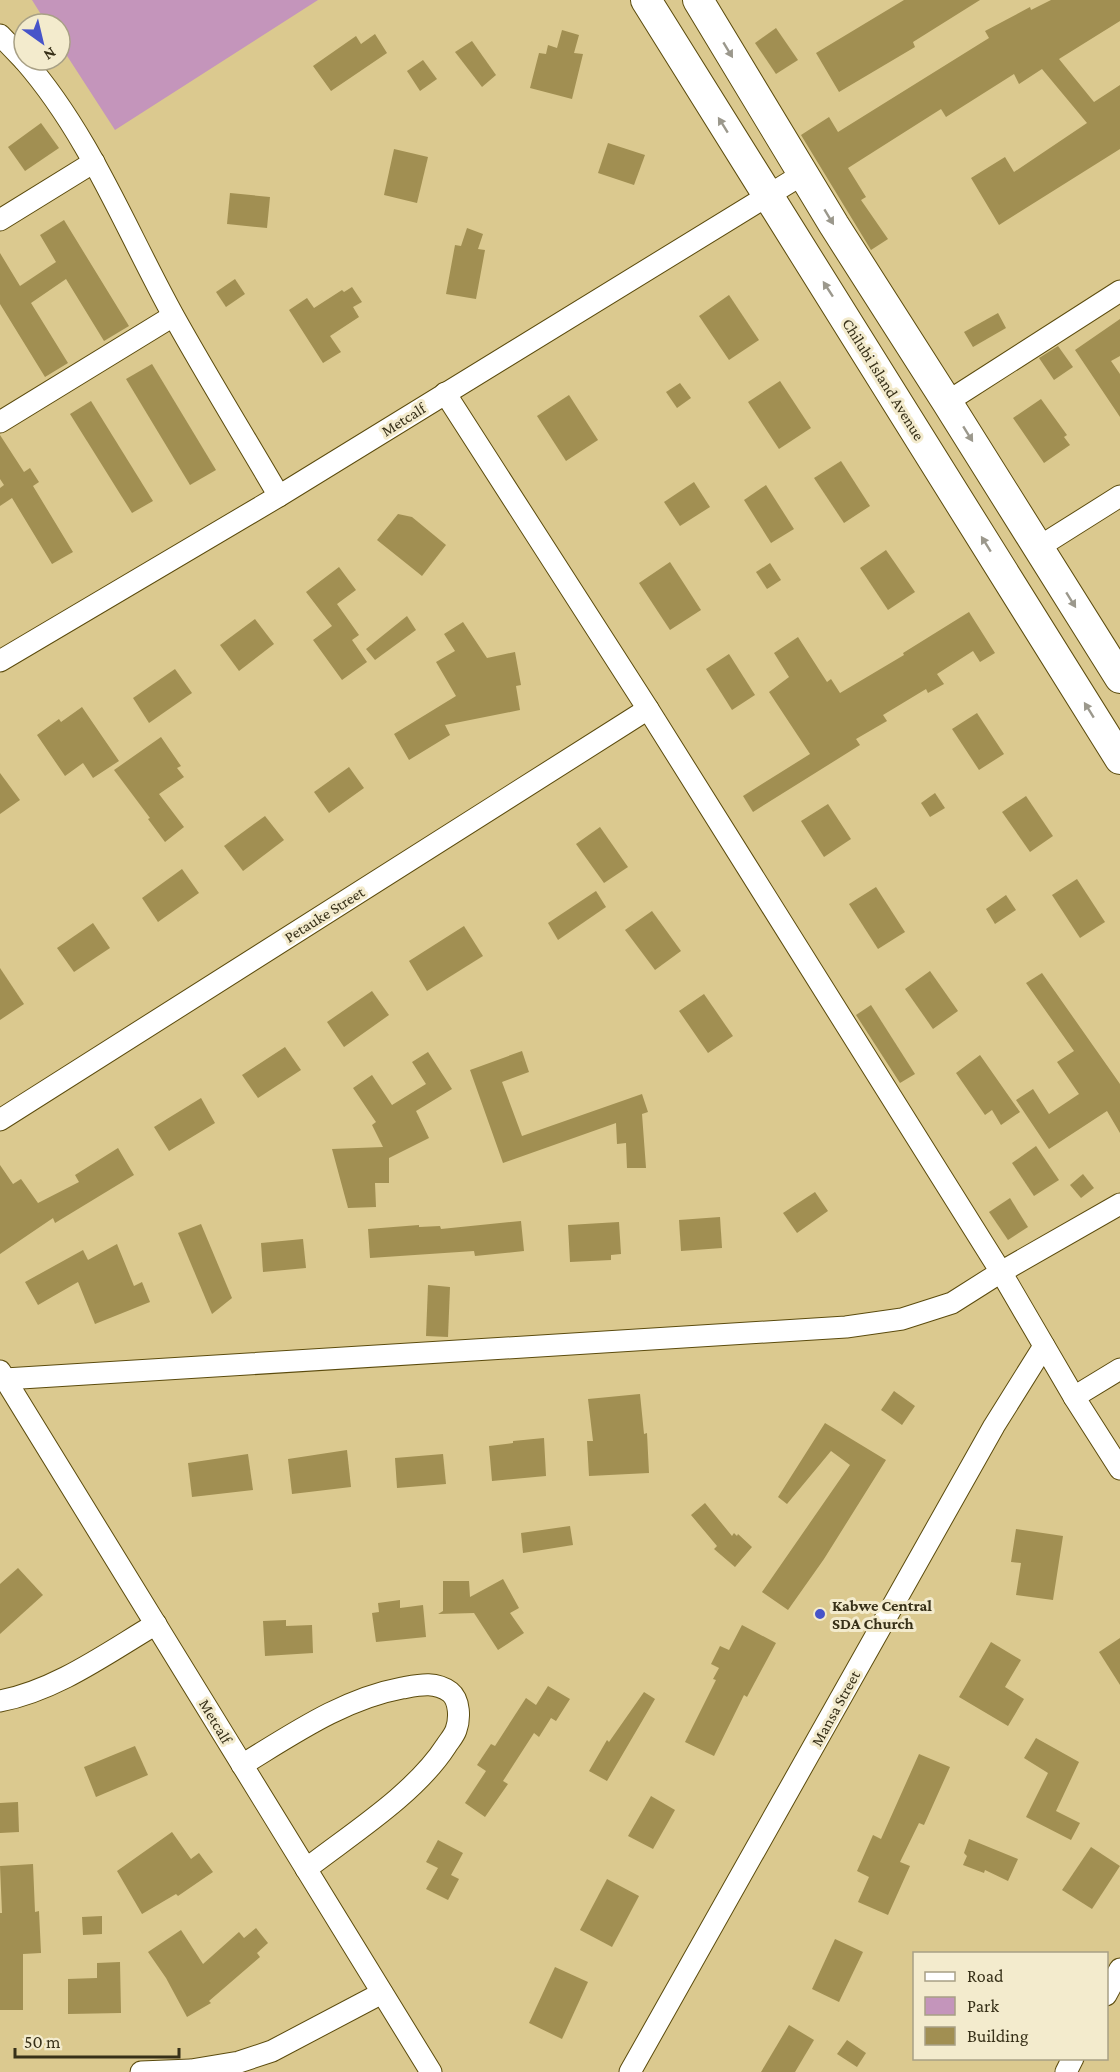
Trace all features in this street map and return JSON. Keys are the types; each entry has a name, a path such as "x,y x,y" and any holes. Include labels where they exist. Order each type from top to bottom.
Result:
{"street":[{"name":"Chilubi Island Avenue","path":"646,0 1120,759"},
{"path":"698,0 803,174 1120,678"},
{"path":"0,35 12,48"},
{"path":"35,72 94,162 173,316 279,496"},
{"path":"0,220 94,162"},
{"name":"Metcalf","path":"0,661 279,496 803,174"},
{"path":"947,402 1120,291"},
{"path":"0,422 173,316"},
{"path":"445,393 648,709 1001,1272 1074,1397 1120,1469"},
{"path":"1039,548 1120,496"},
{"name":"Petauke Street","path":"0,1120 648,709"},
{"path":"3,1375 846,1327 902,1319 952,1303 1001,1272 1120,1204"},
{"name":"Mansa Street","path":"630,2072 994,1426 1044,1346"},
{"path":"1074,1397 1120,1369"},
{"name":"Metcalf","path":"3,1375 431,2072"},
{"path":"0,1701 17,1698 68,1676 156,1623"},
{"path":"242,1765 353,1701 384,1691 423,1684 441,1685 453,1694 459,1710 456,1730 439,1756 410,1789 306,1869"},
{"path":"1108,1993 1120,1969"},
{"path":"141,2072 191,2070 239,2062 273,2051 382,1993"}],"green space":[{"path":"32,0 318,0 115,130 72,64 72,12 40,12"}],"building":[{"path":"904,0 980,0 913,42 915,47 839,92 816,53"},
{"path":"1051,0 1120,0 1120,21 1059,59 1094,102 1120,85 1120,149 999,225 971,178 1005,157 1014,172 1087,123 1042,69 1019,84 1014,74 946,117 941,109 848,168 866,197 861,200 888,239 871,250 801,135 829,117 838,132 989,38 985,31 1030,7 1031,10"},
{"path":"776,28 798,60 776,74 755,43"},
{"path":"562,30 579,35 574,53 583,54 572,99 530,88 539,53 546,54 548,45 557,48"},
{"path":"375,34 387,53 331,91 313,66 356,36 361,44"},
{"path":"472,41 496,75 482,87 455,52"},
{"path":"423,60 437,79 420,91 407,71"},
{"path":"41,123 59,148 25,171 8,147"},
{"path":"608,143 645,155 634,185 598,173"},
{"path":"394,149 428,157 417,203 384,195"},
{"path":"230,193 270,197 267,228 227,224"},
{"path":"64,220 129,326 104,341 66,279 31,303 68,363 45,377 0,304 0,253 20,286 56,262 40,235"},
{"path":"467,228 483,234 478,249 485,250 476,299 446,294 455,245 461,246"},
{"path":"235,279 245,294 226,307 216,292"},
{"path":"352,287 362,302 353,307 359,317 330,336 341,352 323,363 289,310 307,298 314,308 342,290 344,292"},
{"path":"729,295 759,340 729,360 699,316"},
{"path":"998,313 1006,328 973,347 964,332"},
{"path":"1120,319 1120,356 1111,361 1120,374 1120,417 1075,350"},
{"path":"1058,346 1073,367 1054,380 1039,358"},
{"path":"152,364 216,470 190,485 126,379"},
{"path":"780,381 811,428 779,449 748,402"},
{"path":"680,383 691,398 677,408 666,392"},
{"path":"569,395 598,440 566,461 537,416"},
{"path":"1041,399 1067,435 1064,437 1070,445 1044,463 1013,418"},
{"path":"91,401 153,501 132,513 70,414"},
{"path":"0,435 24,472 30,468 39,482 33,486 73,552 52,564 12,498 0,506 0,488 4,485 0,479"},
{"path":"841,461 870,506 844,523 814,478"},
{"path":"694,482 710,507 680,526 664,502"},
{"path":"766,485 794,529 771,543 744,500"},
{"path":"398,514 412,517 446,545 422,576 377,540"},
{"path":"886,550 915,592 888,610 860,568"},
{"path":"670,562 701,610 670,630 639,583"},
{"path":"770,563 781,580 767,589 756,572"},
{"path":"339,567 356,590 337,604 359,635 352,640 367,662 342,680 313,640 332,626 306,592"},
{"path":"969,612 995,653 980,662 973,651 937,674 944,684 928,693 926,689 883,715 887,721 856,739 860,745 753,812 743,796 810,754 769,692 789,677 774,653 798,637 827,682 831,679 840,693 904,655 903,653"},
{"path":"407,616 416,630 375,660 366,649"},
{"path":"255,619 274,644 239,671 220,645"},
{"path":"463,622 487,658 515,652 521,685 516,686 520,710 445,725 450,735 409,760 394,734 456,696 436,662 455,651 444,634"},
{"path":"729,654 755,695 732,710 706,669"},
{"path":"175,669 192,693 149,723 133,698"},
{"path":"82,707 119,761 93,778 83,763 65,776 37,735 59,719 61,722"},
{"path":"977,713 1004,754 979,770 952,729"},
{"path":"161,737 181,766 177,768 184,777 159,794 184,827 165,842 114,770"},
{"path":"349,767 364,788 329,813 314,792"},
{"path":"0,773 20,800 0,814"},
{"path":"935,793 945,808 930,817 921,803"},
{"path":"1026,796 1053,836 1030,852 1002,812"},
{"path":"828,804 851,839 824,857 801,821"},
{"path":"265,816 284,840 243,871 224,846"},
{"path":"600,827 628,867 604,883 576,844"},
{"path":"182,869 199,893 158,922 142,898"},
{"path":"1077,879 1105,922 1080,938 1052,895"},
{"path":"876,887 905,932 878,949 849,904"},
{"path":"596,891 606,907 558,940 548,923"},
{"path":"1006,895 1016,910 995,924 986,909"},
{"path":"652,911 681,951 655,970 625,930"},
{"path":"93,923 110,948 74,972 57,948"},
{"path":"464,926 483,956 427,991 409,961"},
{"path":"0,968 24,1004 0,1020"},
{"path":"930,971 958,1011 933,1029 905,989"},
{"path":"1042,973 1120,1084 1120,1133 1107,1111 1049,1149 1016,1100 1033,1089 1049,1114 1079,1094 1057,1062 1074,1051 1026,983"},
{"path":"372,991 389,1015 344,1047 327,1022"},
{"path":"704,994 733,1036 708,1053 679,1011"},
{"path":"871,1005 915,1074 900,1083 856,1015"},
{"path":"285,1047 301,1070 258,1098 242,1075"},
{"path":"522,1051 529,1072 502,1082 522,1136 642,1094 648,1112 642,1114 646,1168 627,1168 626,1143 617,1144 616,1123 503,1163 470,1070"},
{"path":"428,1052 452,1089 416,1111 429,1138 389,1158 389,1183 375,1183 376,1207 348,1208 332,1149 383,1147 372,1125 376,1122 353,1088 372,1075 392,1105 426,1084 412,1062"},
{"path":"980,1055 1020,1112 1001,1125 992,1110 985,1115 956,1073"},
{"path":"201,1098 215,1123 169,1151 154,1127"},
{"path":"1036,1146 1059,1180 1034,1196 1012,1163"},
{"path":"118,1148 134,1175 55,1223 53,1218 0,1254 0,1165 13,1184 21,1179 38,1203 79,1182 75,1175"},
{"path":"1083,1174 1094,1188 1081,1198 1070,1185"},
{"path":"815,1192 828,1211 797,1233 783,1213"},
{"path":"1010,1198 1028,1227 1008,1240 989,1212"},
{"path":"720,1217 722,1248 681,1251 679,1220"},
{"path":"521,1221 524,1251 475,1256 474,1251 370,1258 368,1229 419,1225 419,1227 440,1226 441,1229"},
{"path":"619,1222 621,1254 611,1255 611,1260 570,1262 568,1225"},
{"path":"201,1224 232,1298 212,1314 178,1233"},
{"path":"303,1239 306,1268 263,1272 261,1243"},
{"path":"117,1244 134,1286 142,1282 150,1302 95,1324 78,1282 38,1305 25,1282 83,1250 88,1260"},
{"path":"428,1285 450,1287 448,1337 426,1336"},
{"path":"894,1391 915,1406 902,1425 881,1410"},
{"path":"640,1394 644,1434 647,1433 649,1473 589,1476 587,1441 593,1441 588,1399"},
{"path":"825,1423 886,1460 824,1559 788,1610 762,1592 850,1465 831,1451 787,1504 778,1497"},
{"path":"544,1438 546,1476 492,1481 489,1446"},
{"path":"347,1450 351,1487 292,1494 288,1459"},
{"path":"248,1454 253,1490 192,1497 188,1463"},
{"path":"443,1454 446,1484 397,1488 395,1458"},
{"path":"705,1503 732,1536 734,1533 737,1536 738,1534 752,1547 735,1567 714,1549 717,1546 691,1515"},
{"path":"570,1526 573,1545 523,1553 521,1533"},
{"path":"1016,1529 1063,1536 1053,1600 1016,1595 1021,1563 1011,1562"},
{"path":"18,1568 43,1595 0,1634 0,1584"},
{"path":"503,1579 519,1608 510,1613 524,1633 498,1650 474,1613 438,1614 443,1611 443,1581 469,1581 470,1597"},
{"path":"400,1600 400,1608 423,1605 426,1637 376,1642 372,1613 379,1612 378,1603"},
{"path":"286,1620 286,1626 312,1625 313,1653 265,1656 263,1621"},
{"path":"742,1625 776,1643 747,1697 744,1695 714,1756 685,1742 716,1680 713,1679 719,1668 711,1664 720,1646 729,1650"},
{"path":"1120,1638 1120,1685 1099,1652"},
{"path":"991,1642 1021,1660 1005,1687 1024,1699 1008,1726 959,1697"},
{"path":"548,1686 570,1699 556,1721 551,1718 539,1737 534,1733 503,1781 508,1784 485,1817 465,1803 486,1771 477,1765 491,1744 495,1746 526,1698 536,1705"},
{"path":"644,1692 655,1699 607,1781 589,1771 607,1740 609,1742"},
{"path":"1036,1738 1079,1762 1056,1811 1080,1823 1071,1840 1026,1817 1048,1773 1024,1758"},
{"path":"135,1746 148,1775 96,1797 84,1767"},
{"path":"919,1754 950,1767 924,1825 919,1823 900,1862 910,1866 888,1915 858,1902 869,1877 857,1871 873,1835 881,1839"},
{"path":"651,1796 675,1810 653,1849 628,1836"},
{"path":"18,1802 19,1832 0,1833 0,1803"},
{"path":"172,1832 191,1859 199,1853 213,1872 178,1896 176,1894 142,1914 117,1871"},
{"path":"969,1839 1018,1859 1008,1881 985,1870 984,1873 963,1865 967,1856 964,1853"},
{"path":"438,1840 463,1853 451,1875 459,1879 448,1900 426,1889 438,1868 426,1862"},
{"path":"1091,1847 1120,1866 1092,1909 1062,1890"},
{"path":"33,1864 35,1912 39,1911 41,1953 23,1954 23,2010 0,2010 0,1913 2,1913 0,1866"},
{"path":"607,1879 639,1896 612,1947 580,1930"},
{"path":"102,1916 102,1934 83,1935 82,1917"},
{"path":"256,1928 268,1943 257,1953 260,1957 209,2001 211,2003 187,2017 166,1978 148,1952 181,1930 203,1964 239,1932 244,1938"},
{"path":"835,1939 863,1952 839,2002 812,1989"},
{"path":"120,1962 121,2013 68,2014 68,1979 97,1978 97,1963"},
{"path":"555,1967 588,1982 562,2039 529,2023"},
{"path":"789,2025 814,2040 795,2072 761,2072"},
{"path":"847,2040 866,2053 857,2067 837,2054"}],"place":[{"name":"Kabwe Central SDA Church","path":"820,1614"}]}
